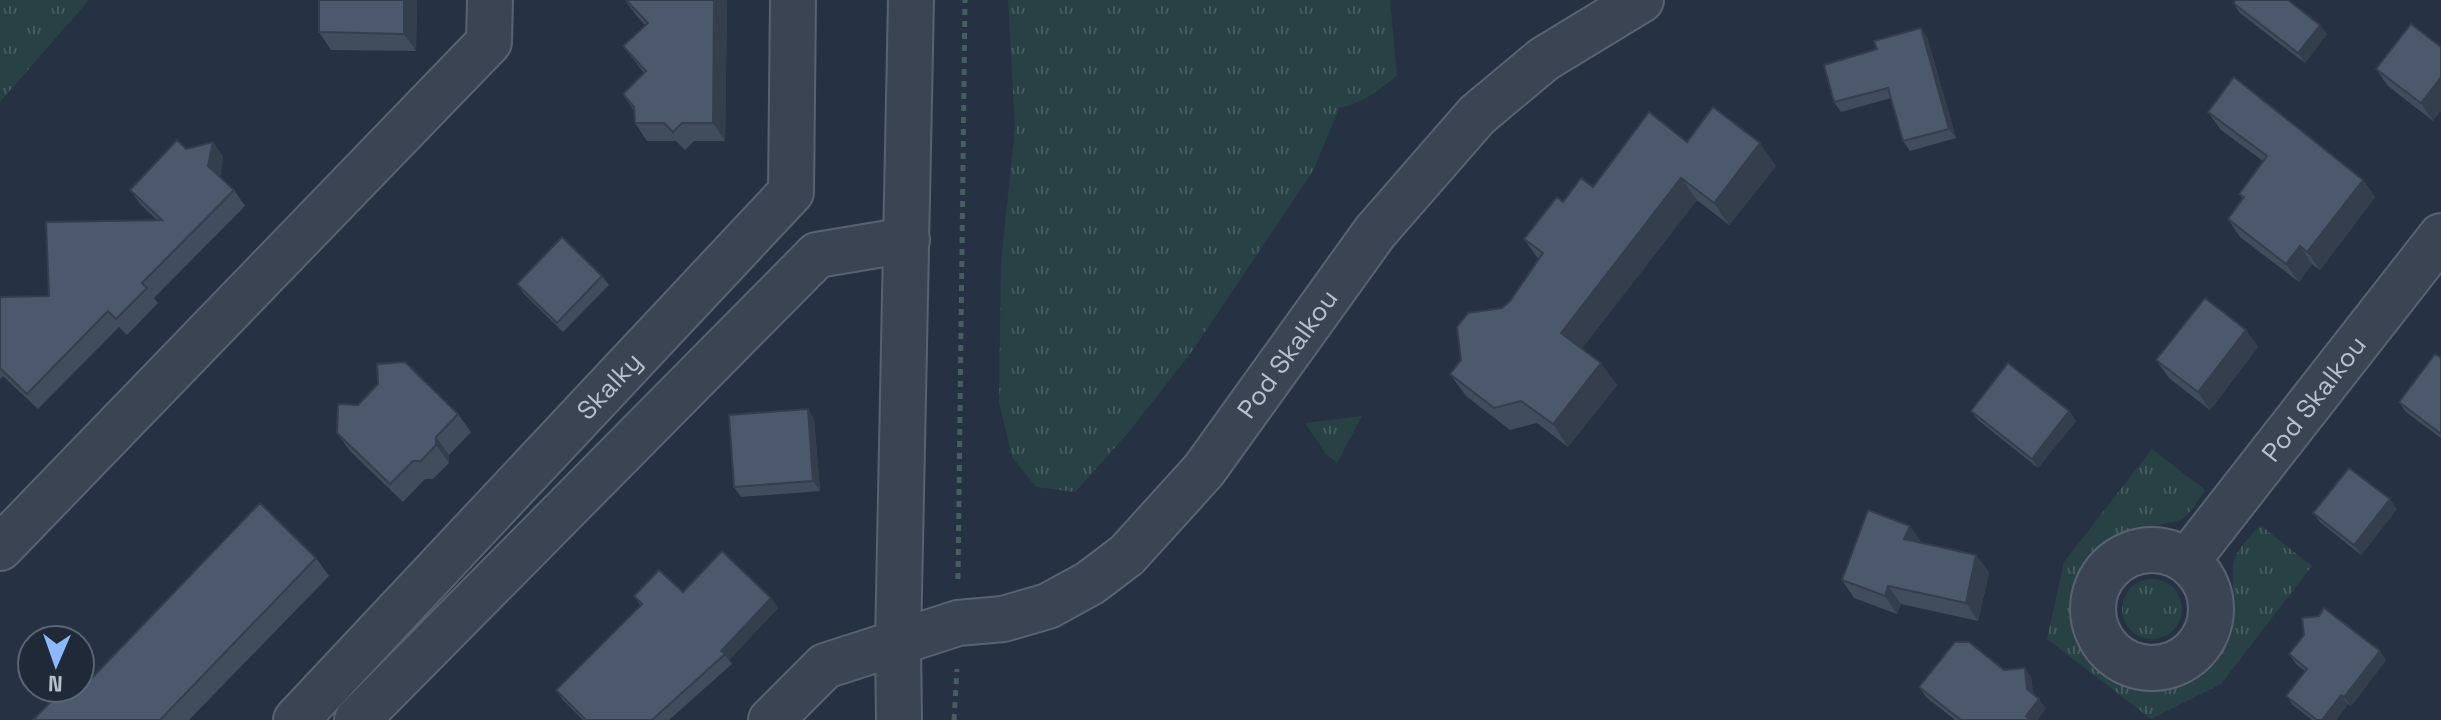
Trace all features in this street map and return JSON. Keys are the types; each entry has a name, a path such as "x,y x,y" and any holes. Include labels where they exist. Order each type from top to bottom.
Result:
{"street":[{"path":"0,548 489,42 490,0"},
{"name":"Skalky","path":"296,720 791,192 793,0"},
{"path":"899,720 911,0"},
{"name":"Pod Skalkou","path":"771,720 825,666 958,623 1003,619 1048,606 1090,583 1127,555 1204,470 1375,232 1468,125 1544,59 1641,0"},
{"name":"Pod Skalkou","path":"2187,561 2441,236"},
{"path":"357,720 817,255 907,240"}],"path":[{"path":"958,623 965,0"}],"green space":[{"path":"0,0 89,0 0,102"},
{"path":"1008,0 1390,0 1397,75 1370,96 1339,108 1313,171 1190,354 1127,434 1075,492 1036,487 1012,457 999,402 1001,263 1015,128"},
{"path":"1362,416 1337,463 1326,454 1305,423"},
{"path":"2152,449 2205,490 2182,519 2118,539 2100,550 2086,566 2074,595 2074,622 2084,646 2102,665 2125,679 2151,685 2179,682 2205,668 2220,650 2227,630 2234,560 2260,525 2312,566 2221,684 2151,719 2047,639 2064,562"},
{"path":"2152,579 2173,588 2182,609 2173,630 2152,639 2131,630 2122,609 2131,588"}],"building":[{"path":"319,0 404,0 404,34 319,32"},
{"path":"626,0 714,0 713,123 682,123 673,132 664,123 635,123 634,107 623,94 646,71 623,46 648,23"},
{"path":"2236,0 2288,0 2320,25 2298,53 2233,3"},
{"path":"2411,24 2441,47 2441,77 2421,103 2376,69"},
{"path":"1921,28 1949,129 1903,141 1888,88 1834,102 1824,65 1877,49 1874,41"},
{"path":"2234,77 2363,180 2307,252 2300,246 2286,264 2228,219 2244,197 2239,194 2267,156 2208,112"},
{"path":"1713,107 1760,143 1714,203 1681,178 1561,333 1601,363 1553,424 1521,401 1494,408 1450,374 1461,360 1457,327 1468,313 1502,308 1510,301 1543,253 1524,239 1557,197 1563,202 1581,178 1593,187 1649,112 1687,142"},
{"path":"177,140 186,149 213,142 208,166 234,190 142,283 147,288 116,319 108,311 27,394 0,368 0,297 49,296 46,222 162,220 130,190"},
{"path":"562,237 602,276 557,323 517,284"},
{"path":"2205,298 2246,330 2198,392 2156,360"},
{"path":"2435,354 2441,358 2441,434 2399,402"},
{"path":"405,362 458,414 436,437 436,445 421,461 413,461 390,484 337,433 338,404 358,405 378,384 377,364"},
{"path":"2008,363 2069,411 2032,459 1971,411"},
{"path":"808,409 813,481 734,487 729,415"},
{"path":"2349,468 2390,499 2354,545 2313,513"},
{"path":"260,503 316,558 160,720 33,720 48,704 96,704 96,674"},
{"path":"1868,510 1910,526 1904,539 1976,555 1966,603 1888,586 1885,596 1842,580"},
{"path":"722,551 771,598 721,651 725,654 652,720 586,720 556,690 642,604 634,596 659,570 683,592"},
{"path":"2324,608 2380,651 2344,697 2341,695 2322,720 2317,720 2286,696 2307,669 2289,654 2304,635 2302,618 2319,616"},
{"path":"1955,642 1969,642 2004,670 2025,668 2027,689 2039,699 2026,716 2030,720 1961,720 1919,687"}]}
